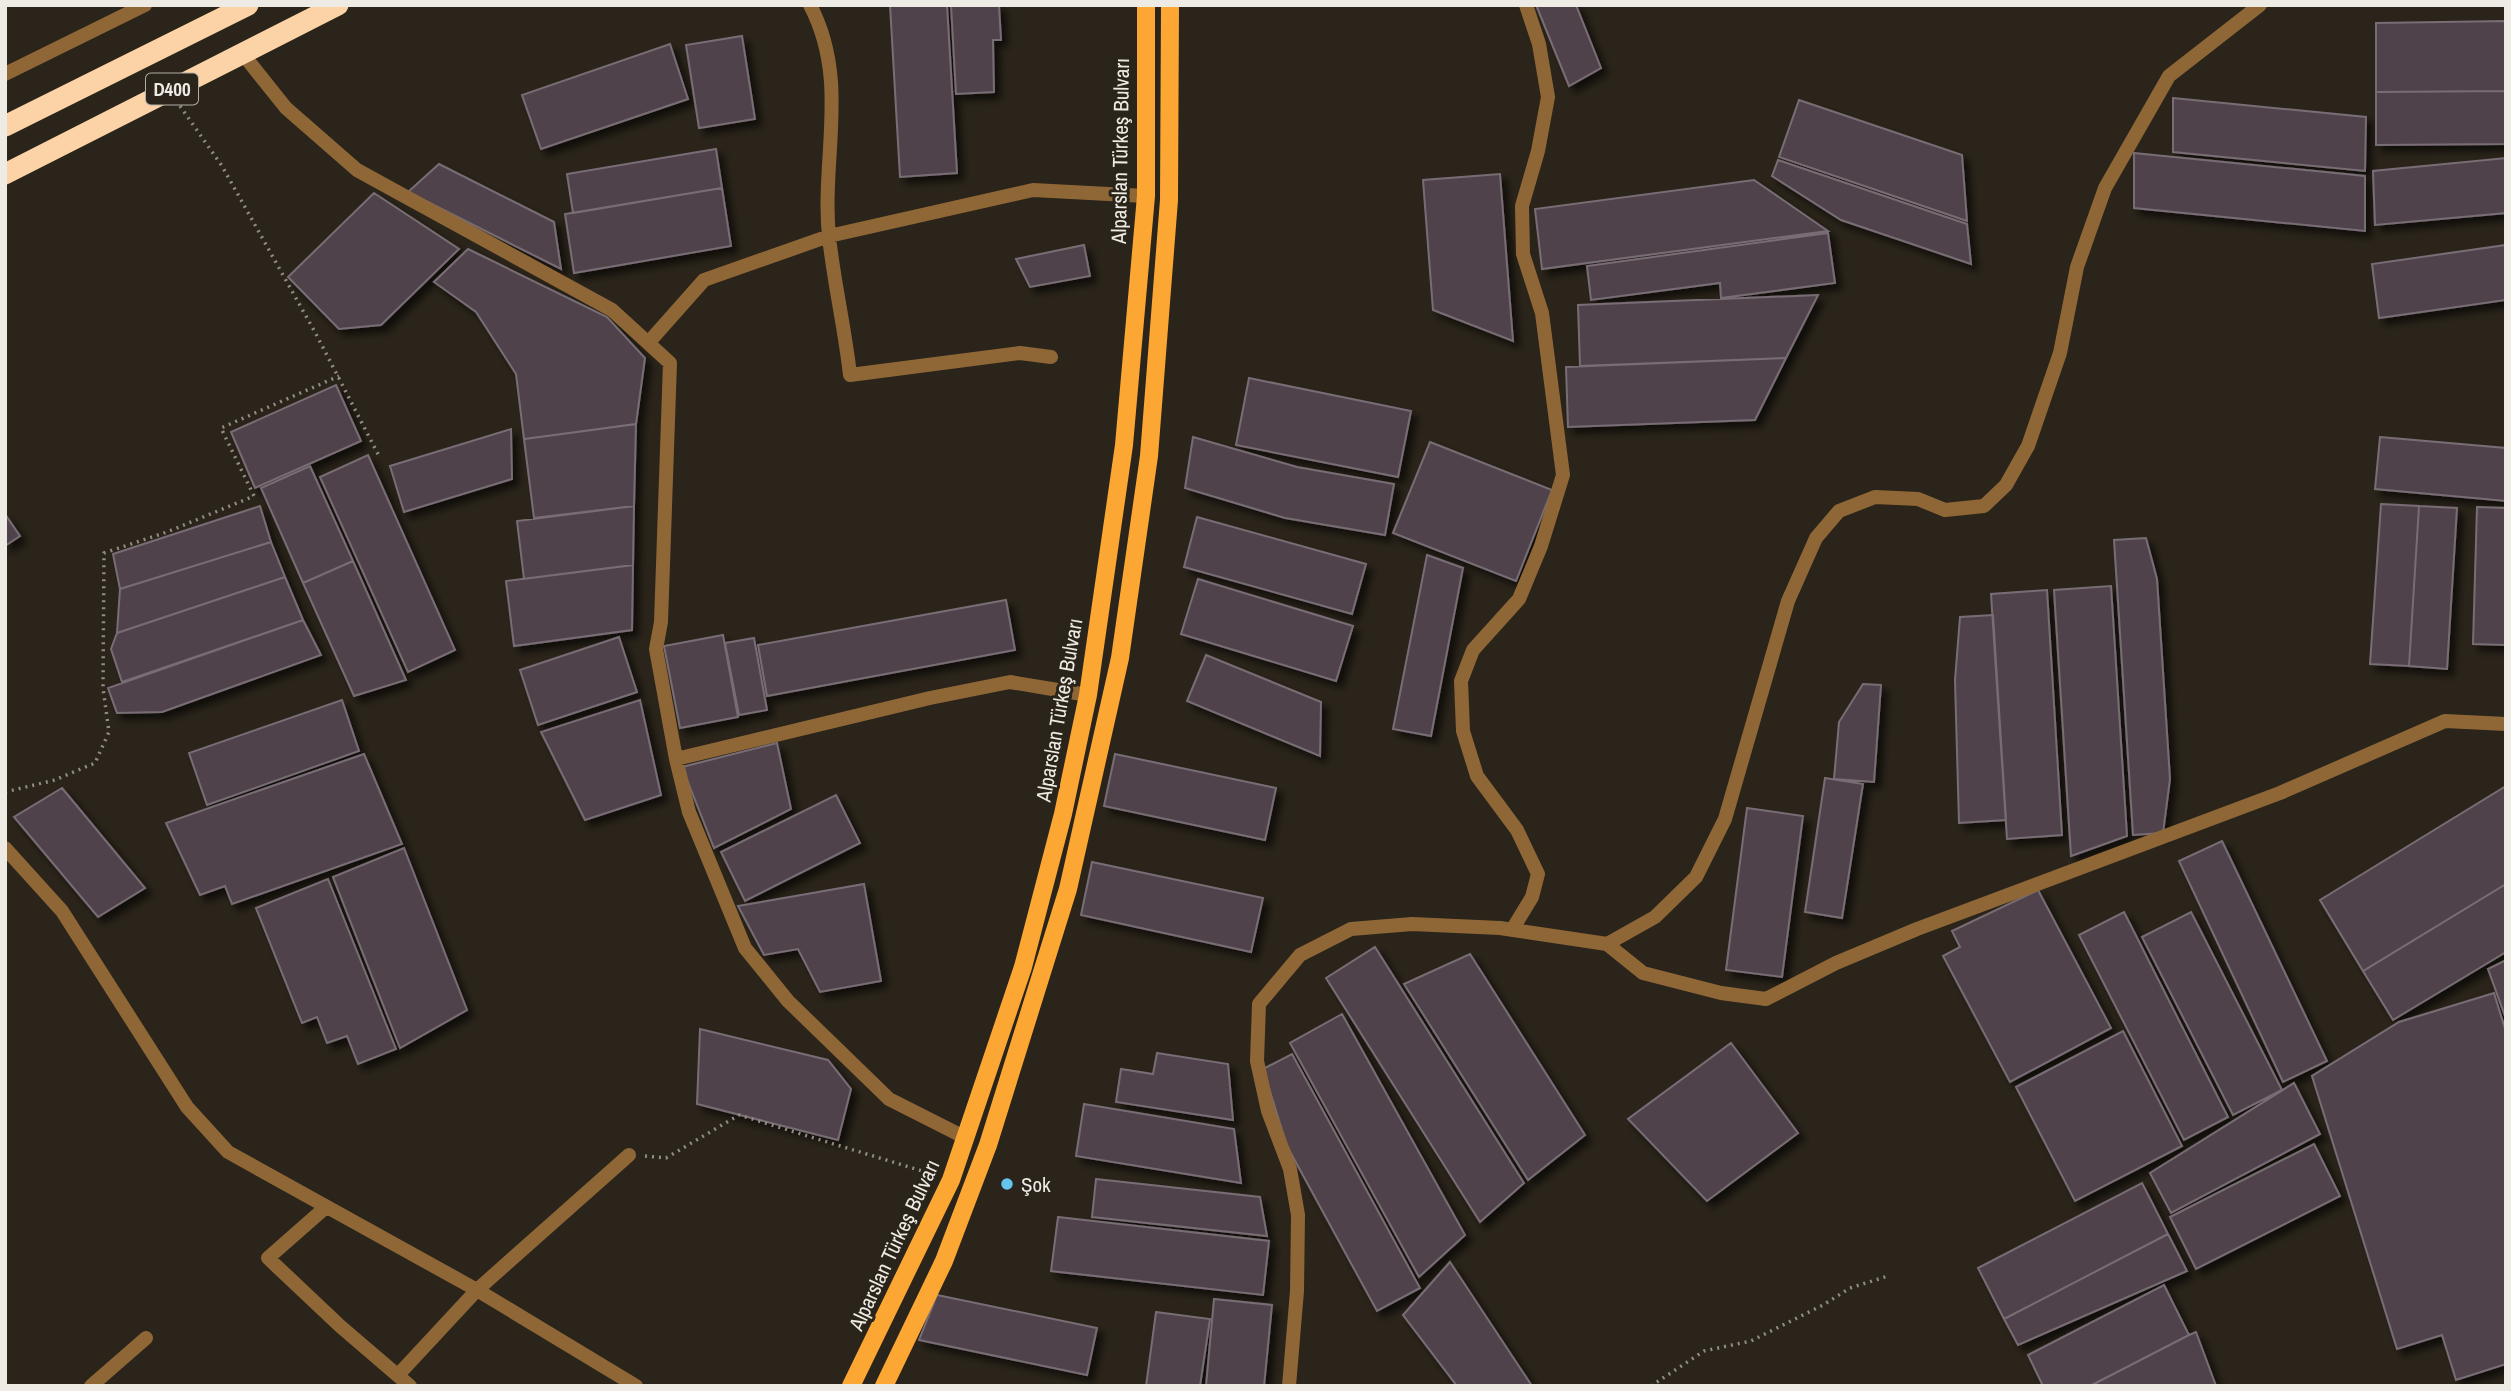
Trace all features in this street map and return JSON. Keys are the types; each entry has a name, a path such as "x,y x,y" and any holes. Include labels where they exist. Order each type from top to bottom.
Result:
{"highway":[{"name":"D400","path":"5,126 248,5"},
{"name":"D400","path":"5,174 338,5"}],"main road":[{"name":"Alparslan Türkeş Bulvarı","path":"852,1386 951,1180 1023,967 1063,814 1088,695 1124,445 1146,196 1146,5"},
{"path":"884,1386 944,1261 988,1144 1068,889 1120,658 1149,456 1154,402 1169,200 1170,5"}],"street":[{"path":"5,74 145,5"},
{"path":"810,5 824,32 832,78 829,236 850,375 1020,353 1051,357"},
{"path":"1512,930 1532,897 1538,874 1517,830 1477,776 1463,731 1461,681 1473,650 1519,599 1541,546 1563,475 1542,313 1523,254 1522,206 1538,151 1548,97 1539,44 1525,5"},
{"path":"1607,944 1655,917 1696,877 1725,819 1788,601 1816,538 1839,511 1875,497 1918,499 1945,509 1984,506 2006,485 2028,446 2060,353 2077,267 2105,188 2169,76 2260,5"},
{"path":"242,53 286,108 357,170 612,310 670,363 661,622 656,649 676,759 689,812 745,948 788,1001 889,1099 966,1138"},
{"path":"649,342 704,280 829,236 1033,190 1146,196"},
{"path":"676,759 930,698 1010,682 1088,695"},
{"path":"1289,1386 1297,1291 1298,1215 1290,1169 1268,1111 1257,1061 1259,1004 1300,955 1350,929 1412,924 1512,930 1607,944 1643,973 1721,993 1766,999 1836,963 1917,929 2280,793 2445,721 2506,724"},
{"path":"5,848 62,911 187,1107 228,1152 477,1290 636,1386"},
{"path":"398,1375 477,1290 629,1155"},
{"path":"326,1207 268,1258 411,1386"},
{"path":"101,1383 146,1338"}],"path":[{"path":"171,89 186,117 222,166 339,376 379,456"},
{"path":"5,792 55,780 95,763 108,732 103,688 104,553 167,532 254,496 222,428 339,376"},
{"path":"629,1155 666,1158 739,1115 951,1180"},
{"path":"1651,1386 1704,1351 1751,1341 1823,1305 1850,1288 1888,1276"}],"building":[{"path":"890,5 947,5 957,173 900,177"},
{"path":"951,5 999,5 1001,40 993,40 994,92 956,94"},
{"path":"1536,5 1576,5 1601,68 1569,86"},
{"path":"2506,21 2506,91 2376,92 2376,23"},
{"path":"742,36 755,119 699,128 686,45"},
{"path":"670,44 688,99 541,149 522,95"},
{"path":"2506,91 2506,144 2376,145 2376,92"},
{"path":"2173,98 2366,117 2365,171 2173,152"},
{"path":"1799,100 1962,155 1967,221 1779,157"},
{"path":"716,149 722,188 573,213 567,174"},
{"path":"2134,153 2365,176 2365,231 2134,208"},
{"path":"2506,158 2506,213 2375,225 2373,171"},
{"path":"1778,160 1967,224 1971,264 1841,220 1772,176"},
{"path":"439,164 554,222 561,269 408,192"},
{"path":"1500,174 1513,341 1433,310 1423,180"},
{"path":"1754,180 1828,231 1542,269 1535,209"},
{"path":"722,188 731,246 574,273 565,214"},
{"path":"374,193 459,249 381,325 339,329 288,277"},
{"path":"1828,233 1835,283 1721,298 1720,283 1591,300 1587,266"},
{"path":"1084,245 1090,276 1030,287 1016,259"},
{"path":"2506,245 2506,300 2379,318 2372,264"},
{"path":"468,249 607,317 645,358 636,424 524,439 516,374 476,312 434,282"},
{"path":"1818,295 1786,358 1580,366 1578,305"},
{"path":"1786,358 1755,420 1568,427 1566,367"},
{"path":"1249,378 1411,411 1398,477 1236,445"},
{"path":"336,385 361,441 255,488 231,432"},
{"path":"636,424 634,506 534,518 524,439"},
{"path":"511,429 512,479 404,512 390,466"},
{"path":"1193,437 1297,467 1394,484 1385,535 1285,518 1185,488"},
{"path":"2380,437 2506,448 2506,501 2375,489"},
{"path":"1430,442 1552,490 1516,581 1393,533"},
{"path":"368,455 455,650 408,672 320,477"},
{"path":"310,466 353,561 303,583 261,488"},
{"path":"2381,504 2419,506 2409,666 2370,664"},
{"path":"260,506 271,542 120,589 113,554"},
{"path":"634,506 633,565 524,579 517,521"},
{"path":"2419,506 2457,508 2447,669 2409,666"},
{"path":"2477,507 2506,508 2506,645 2473,644"},
{"path":"5,514 20,536 5,546"},
{"path":"1197,517 1366,564 1352,614 1184,567"},
{"path":"2146,538 2157,579 2170,779 2163,833 2133,835 2114,540"},
{"path":"271,542 285,577 117,633 120,589"},
{"path":"1427,555 1463,568 1431,736 1393,729"},
{"path":"353,561 406,680 354,696 303,583"},
{"path":"633,565 632,630 514,646 506,581"},
{"path":"285,577 303,620 122,682 111,649 117,633"},
{"path":"1198,579 1353,626 1336,681 1181,634"},
{"path":"2111,586 2127,836 2071,856 2054,590"},
{"path":"2047,590 2062,835 2007,839 1991,594"},
{"path":"1006,600 1015,650 767,696 758,645"},
{"path":"1993,615 2006,820 1959,823 1955,680 1960,617"},
{"path":"303,620 321,655 162,712 117,713 108,688"},
{"path":"723,635 738,717 680,728 664,646"},
{"path":"619,637 637,692 538,725 520,670"},
{"path":"754,638 767,710 739,715 725,643"},
{"path":"1206,655 1321,702 1320,756 1187,701"},
{"path":"1863,684 1881,685 1874,782 1834,779 1839,722"},
{"path":"342,700 359,751 207,805 189,753"},
{"path":"640,700 661,795 585,820 541,732"},
{"path":"777,743 791,809 714,848 682,767"},
{"path":"364,754 402,844 232,904 225,886 200,895 166,823"},
{"path":"1115,754 1276,788 1265,840 1104,806"},
{"path":"1825,778 1863,784 1842,918 1805,912"},
{"path":"2506,786 2506,884 2363,971 2320,900"},
{"path":"62,788 145,888 98,917 14,817"},
{"path":"836,795 860,843 745,901 721,852"},
{"path":"1747,808 1803,816 1782,977 1726,970"},
{"path":"2222,841 2327,1061 2283,1082 2179,861"},
{"path":"404,848 467,1010 400,1048 333,877"},
{"path":"1092,862 1263,898 1251,952 1081,915"},
{"path":"328,879 396,1049 358,1064 347,1036 327,1043 317,1017 302,1023 256,908"},
{"path":"864,884 881,981 820,992 798,949 764,955 738,906"},
{"path":"2506,884 2506,952 2393,1020 2363,971"},
{"path":"2038,890 2111,1028 2010,1082 1943,956 1960,947 1952,931"},
{"path":"2124,912 2228,1117 2184,1140 2079,935"},
{"path":"2191,912 2282,1090 2233,1115 2142,937"},
{"path":"1375,947 1524,1183 1480,1222 1326,978"},
{"path":"1470,954 1585,1135 1528,1180 1404,984"},
{"path":"2506,960 2506,1019 2488,969"},
{"path":"2494,993 2506,1032 2506,1364 2456,1380 2442,1335 2397,1349 2312,1076 2399,1022"},
{"path":"1342,1014 1465,1235 1419,1277 1290,1043"},
{"path":"700,1029 828,1060 851,1089 838,1140 697,1104"},
{"path":"2123,1031 2182,1146 2075,1201 2016,1087"},
{"path":"1731,1043 1798,1133 1707,1201 1628,1119"},
{"path":"1157,1053 1228,1064 1233,1120 1116,1102 1121,1069 1153,1074"},
{"path":"1292,1054 1420,1288 1377,1311 1287,1146 1263,1069"},
{"path":"2294,1083 2320,1134 2171,1213 2150,1173"},
{"path":"1084,1104 1234,1129 1241,1183 1076,1156"},
{"path":"2314,1144 2340,1196 2196,1269 2170,1217"},
{"path":"1096,1179 1260,1197 1267,1236 1092,1217"},
{"path":"2142,1183 2168,1234 2004,1319 1978,1268"},
{"path":"1058,1217 1269,1241 1263,1295 1051,1271"},
{"path":"2168,1234 2187,1271 2018,1345 2004,1319"},
{"path":"1450,1262 1532,1386 1457,1386 1403,1315"},
{"path":"2164,1285 2189,1335 2090,1386 2043,1386 2028,1355"},
{"path":"937,1295 1097,1328 1087,1375 919,1340"},
{"path":"1214,1299 1272,1305 1264,1386 1206,1386"},
{"path":"1156,1312 1210,1319 1200,1386 1146,1386"},
{"path":"2196,1332 2216,1386 2090,1386 2189,1335"}],"place":[{"name":"Şok","path":"1007,1184"}]}
